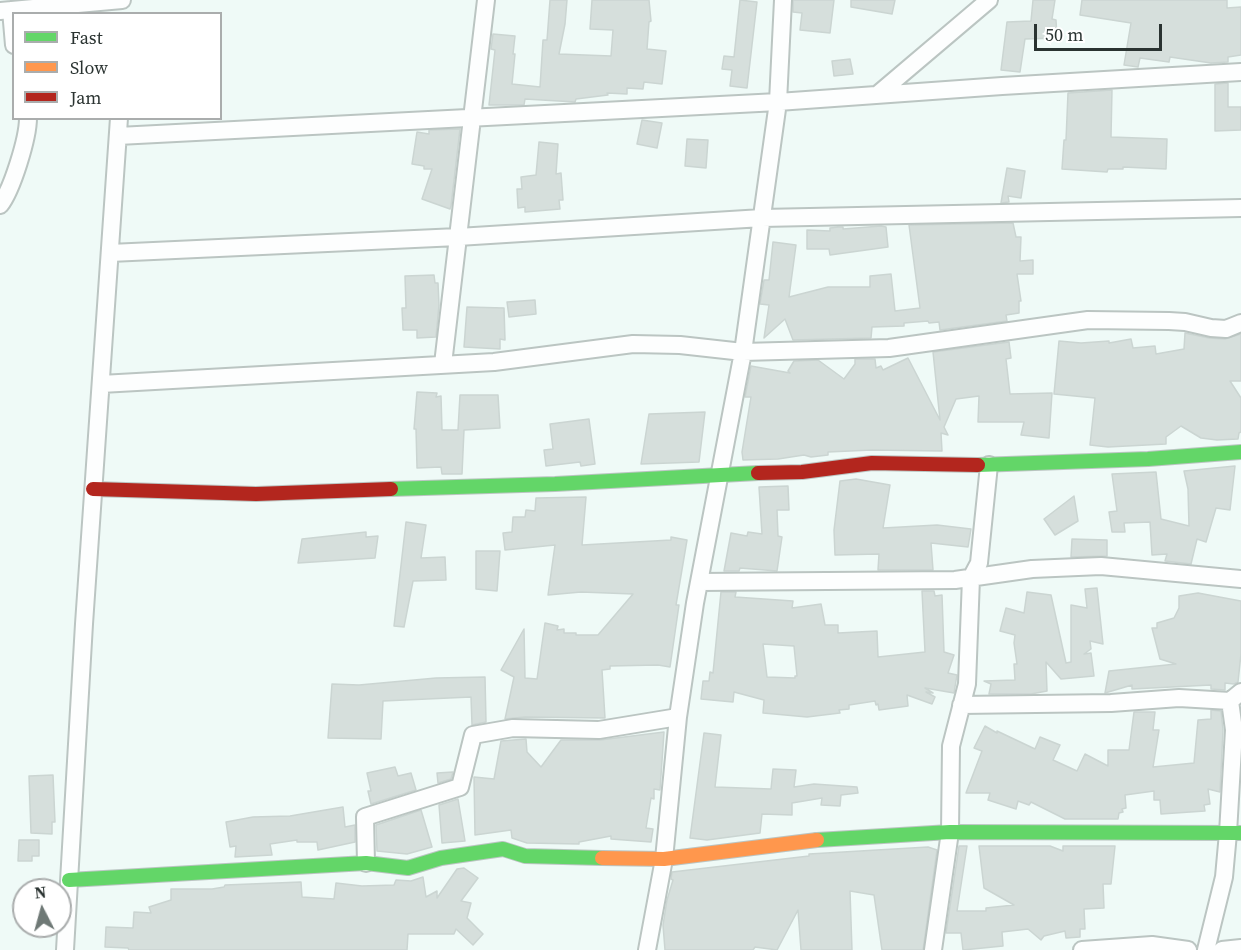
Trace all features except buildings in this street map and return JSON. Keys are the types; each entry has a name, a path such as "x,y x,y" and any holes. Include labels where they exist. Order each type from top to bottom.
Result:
{"street":[{"path":"443,364 486,0"},
{"path":"647,950 664,859 678,717 699,582 742,352 762,218 778,102 783,0"},
{"path":"877,95 989,0"},
{"path":"12,36 6,10 121,3"},
{"path":"118,136 778,102 1241,72"},
{"path":"0,205 8,190 27,136 28,120"},
{"path":"69,878 119,120"},
{"path":"110,252 458,237 762,218 1241,208"},
{"path":"101,384 494,362 633,345 680,345 742,352 889,348 1088,320 1185,322 1226,329 1241,323"},
{"path":"93,489 256,494 555,484 802,471 872,463 989,465 1148,459 1241,452"},
{"path":"933,950 950,832 951,746 967,684 972,578 979,563 989,465"},
{"path":"699,582 955,580 1032,569 1101,566 1241,579"},
{"path":"961,705 1111,703 1235,696 1235,833 1206,950"},
{"path":"366,863 365,817 460,787 473,735 513,728 599,730 678,717"},
{"path":"72,880 366,863 408,868 441,858 503,849 525,856 664,859 804,841 950,832 1235,833"},
{"path":"1082,950 1152,945 1188,950"},
{"path":"1222,950 1241,948"}],"traffic: fast":[{"path":"978,465 1148,459 1241,452"},
{"path":"391,489 555,484 758,473"},
{"path":"817,840 950,832 1241,833"},
{"path":"72,880 366,863 408,868 441,858 503,849 525,856 602,858"}],"traffic: slow":[{"path":"602,858 664,859 817,840"}],"traffic: jam":[{"path":"758,473 802,472 872,463 978,465"},
{"path":"93,489 256,494 391,489"}]}
